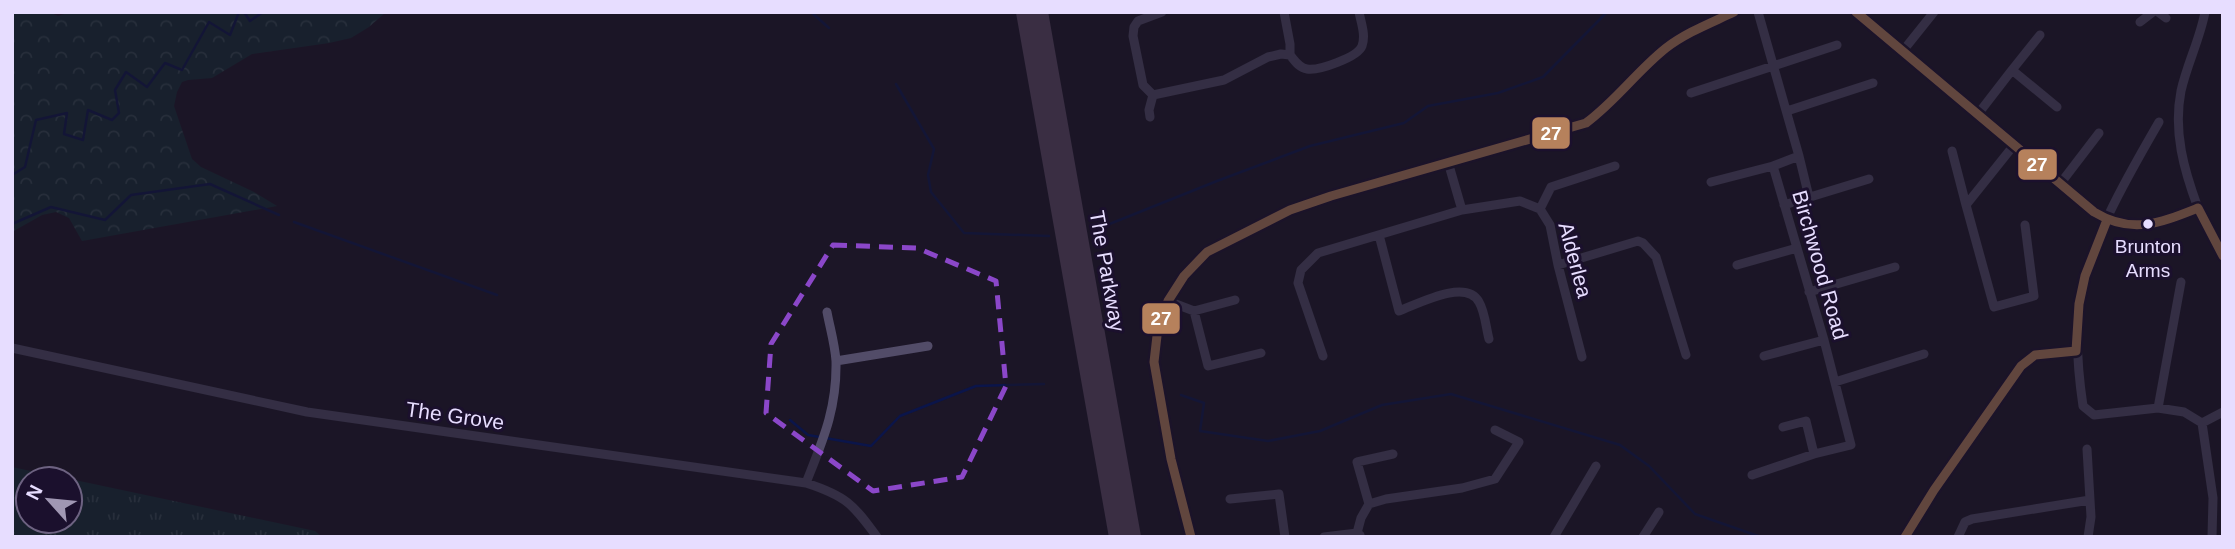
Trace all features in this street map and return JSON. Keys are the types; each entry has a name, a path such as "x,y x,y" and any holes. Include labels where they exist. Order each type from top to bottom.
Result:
{"highway":[{"name":"The Parkway","path":"1024,12 1117,537"},
{"name":"The Parkway","path":"1040,12 1133,537"}],"street":[{"path":"1153,95 1143,85 1133,31 1138,21 1162,12"},
{"path":"1284,12 1290,55"},
{"path":"1153,95 1224,80 1268,57 1281,54 1290,55 1301,67 1322,68 1357,53 1364,39 1359,12"},
{"path":"1191,537 1164,425 1154,362 1158,327 1168,302 1184,276 1207,253 1290,210 1586,123 1603,112 1660,52 1688,33 1735,12"},
{"path":"1758,12 1810,197"},
{"path":"1856,12 2082,203 2108,220 2129,225 2149,225 2198,208"},
{"path":"1902,52 1934,12"},
{"path":"2140,23 2152,12"},
{"path":"2205,12 2181,91 2178,124 2183,164 2198,208 2223,256"},
{"path":"1978,114 2040,35"},
{"path":"1691,93 1837,46"},
{"path":"2012,70 2057,107"},
{"path":"1787,111 1873,83"},
{"path":"1150,117 1153,95"},
{"path":"2159,122 2116,200 2085,276 2079,304 2076,351 2082,406 2094,415 2158,408 2184,412 2202,423 2218,497 2212,537"},
{"path":"2060,184 2099,133"},
{"path":"1966,205 2014,145"},
{"path":"1951,151 1994,307 2034,296 2025,225"},
{"path":"1711,182 1773,166 1799,156"},
{"path":"1448,162 1462,210"},
{"path":"1540,209 1552,187 1615,166"},
{"name":"Birchwood Road","path":"1752,475 1814,454 1851,445 1824,340 1773,166"},
{"path":"1784,205 1869,179"},
{"name":"Alderlea","path":"1323,356 1298,283 1301,270 1318,253 1462,210 1520,201 1540,209 1550,225 1582,357"},
{"path":"1379,235 1399,311 1454,291 1468,292 1479,301 1489,339"},
{"path":"1558,265 1638,241 1643,243 1657,257 1686,355"},
{"path":"1737,265 1797,248"},
{"path":"1809,292 1895,267"},
{"path":"2158,408 2181,282"},
{"path":"1168,302 1194,311 1236,300"},
{"path":"1194,311 1208,366 1261,353"},
{"path":"806,483 832,410 836,361 827,312"},
{"path":"1764,356 1824,340"},
{"path":"836,361 928,346"},
{"name":"The Grove","path":"12,348 307,412 806,483 848,501 877,537"},
{"path":"1905,537 1934,490 2021,366 2035,355 2076,351"},
{"path":"1835,382 1924,354"},
{"path":"2202,423 2223,412"},
{"path":"1783,427 1807,421 1814,454"},
{"path":"1324,537 1359,535 1361,518 1369,504 1462,488 1495,479 1519,442 1495,430"},
{"path":"2087,449 2091,517 2088,537"},
{"path":"1369,504 1357,462 1393,454"},
{"path":"1554,537 1596,466"},
{"path":"1230,499 1279,494 1285,537"},
{"path":"1958,537 1965,523 1972,519 2090,500"},
{"path":"1643,537 1659,512"}],"highlighted area":[{"path":"833,245 917,248 996,281 1006,386 962,477 873,491 766,413 771,344"}],"green space":[{"path":"12,12 49,12 58,16 71,12 386,12 351,38 252,54 212,78 182,82 174,106 192,159 201,167 277,206 82,241 69,218 56,212 42,215 12,232"},
{"path":"12,467 14,535 84,535 84,482 315,531 322,537 12,537"}],"waterway":[{"path":"12,175 25,167 36,120 67,113 64,134 83,140 88,110 112,120 119,113 115,90 126,72 147,87 165,63 182,70 209,22 230,35 239,12"},
{"path":"244,12 250,21 263,12"},
{"path":"332,12 337,12"},
{"path":"811,12 829,28"},
{"path":"1102,227 1310,146 1404,123 1428,106 1498,93 1543,77 1607,12"},
{"path":"896,84 934,149 928,175 931,192 964,233 1049,236"},
{"path":"12,224 51,207 105,220 131,195 210,184 279,215"},
{"path":"294,222 497,295"},
{"path":"790,420 808,435 871,446 900,416 976,386 1044,384"},
{"path":"1181,395 1204,403 1200,431 1268,441 1320,431 1382,405 1451,394 1620,445 1649,466 1695,514 1761,537"}],"transit line":[{"name":"27","path":"1191,537 1171,459 1154,362 1158,327 1168,301 1184,276 1207,252 1290,210 1331,196 1586,123 1666,48 1691,32 1734,12"},
{"name":"27","path":"1856,12 2094,212 2108,219 2134,225 2158,222 2198,208 2223,256"},
{"name":"27","path":"1905,537 1934,490 2021,366 2035,355 2076,351 2079,304 2085,276 2107,220"}],"place":[{"name":"Brunton Arms","path":"2148,224"}]}
